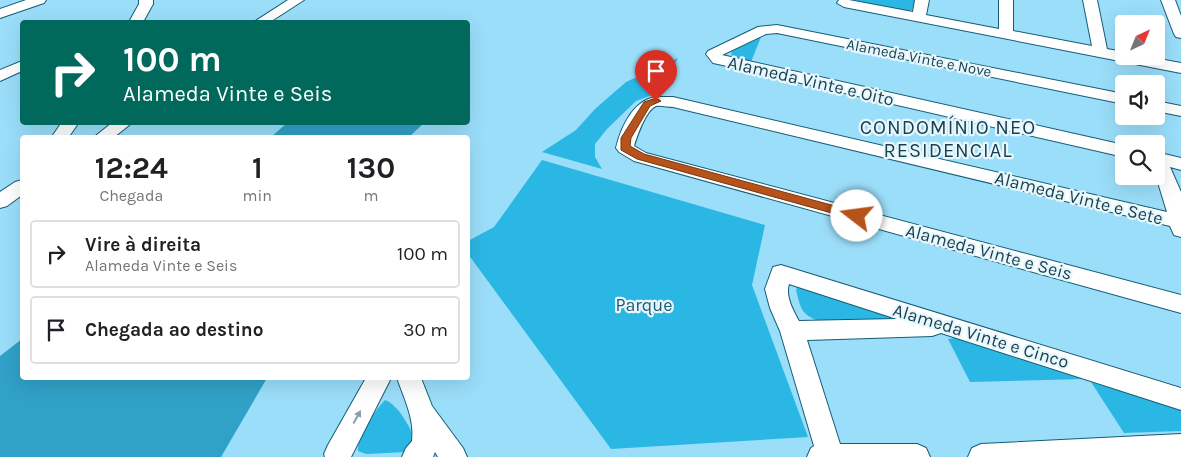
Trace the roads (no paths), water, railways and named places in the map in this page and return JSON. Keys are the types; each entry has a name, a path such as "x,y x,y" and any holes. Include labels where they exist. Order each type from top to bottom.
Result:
{"street":[{"path":"0,14 39,0"},
{"path":"137,20 146,4 146,0"},
{"path":"264,20 297,0"},
{"path":"918,18 922,0"},
{"path":"1006,0 1006,34"},
{"path":"1090,0 1100,52"},
{"path":"1168,0 1179,26"},
{"path":"844,3 1180,68"},
{"name":"Alameda Vinte e Nove","path":"718,50 762,30 777,29 1115,98"},
{"name":"Alameda Vinte e Oito","path":"718,50 713,54 718,60 1115,149"},
{"path":"0,76 20,67"},
{"name":"Alameda Vinte e Sete","path":"656,101 673,102 702,108 1180,225"},
{"name":"Alameda Vinte e Seis","path":"656,101 647,104 626,138 625,148 640,157 1181,304"},
{"path":"1165,108 1181,111"},
{"path":"106,135 120,125"},
{"path":"1165,161 1181,164"},
{"path":"1165,175 1177,198 1180,225"},
{"path":"0,201 20,187"},
{"name":"Alameda Vinte e Cinco","path":"792,331 781,308 776,289 781,273 1181,399"},
{"path":"831,457 792,331 947,326"},
{"path":"338,457 337,454 378,380"},
{"path":"410,380 422,413 426,434 426,445 415,457"},
{"path":"422,413 454,457"},
{"path":"981,457 1181,447"},
{"path":"820,457 917,457"}],"district":[{"name":"CONDOMÍNIO NEO RESIDENCIAL","path":"948,138"}],"park label":[{"name":"Parque","path":"644,305"}]}
